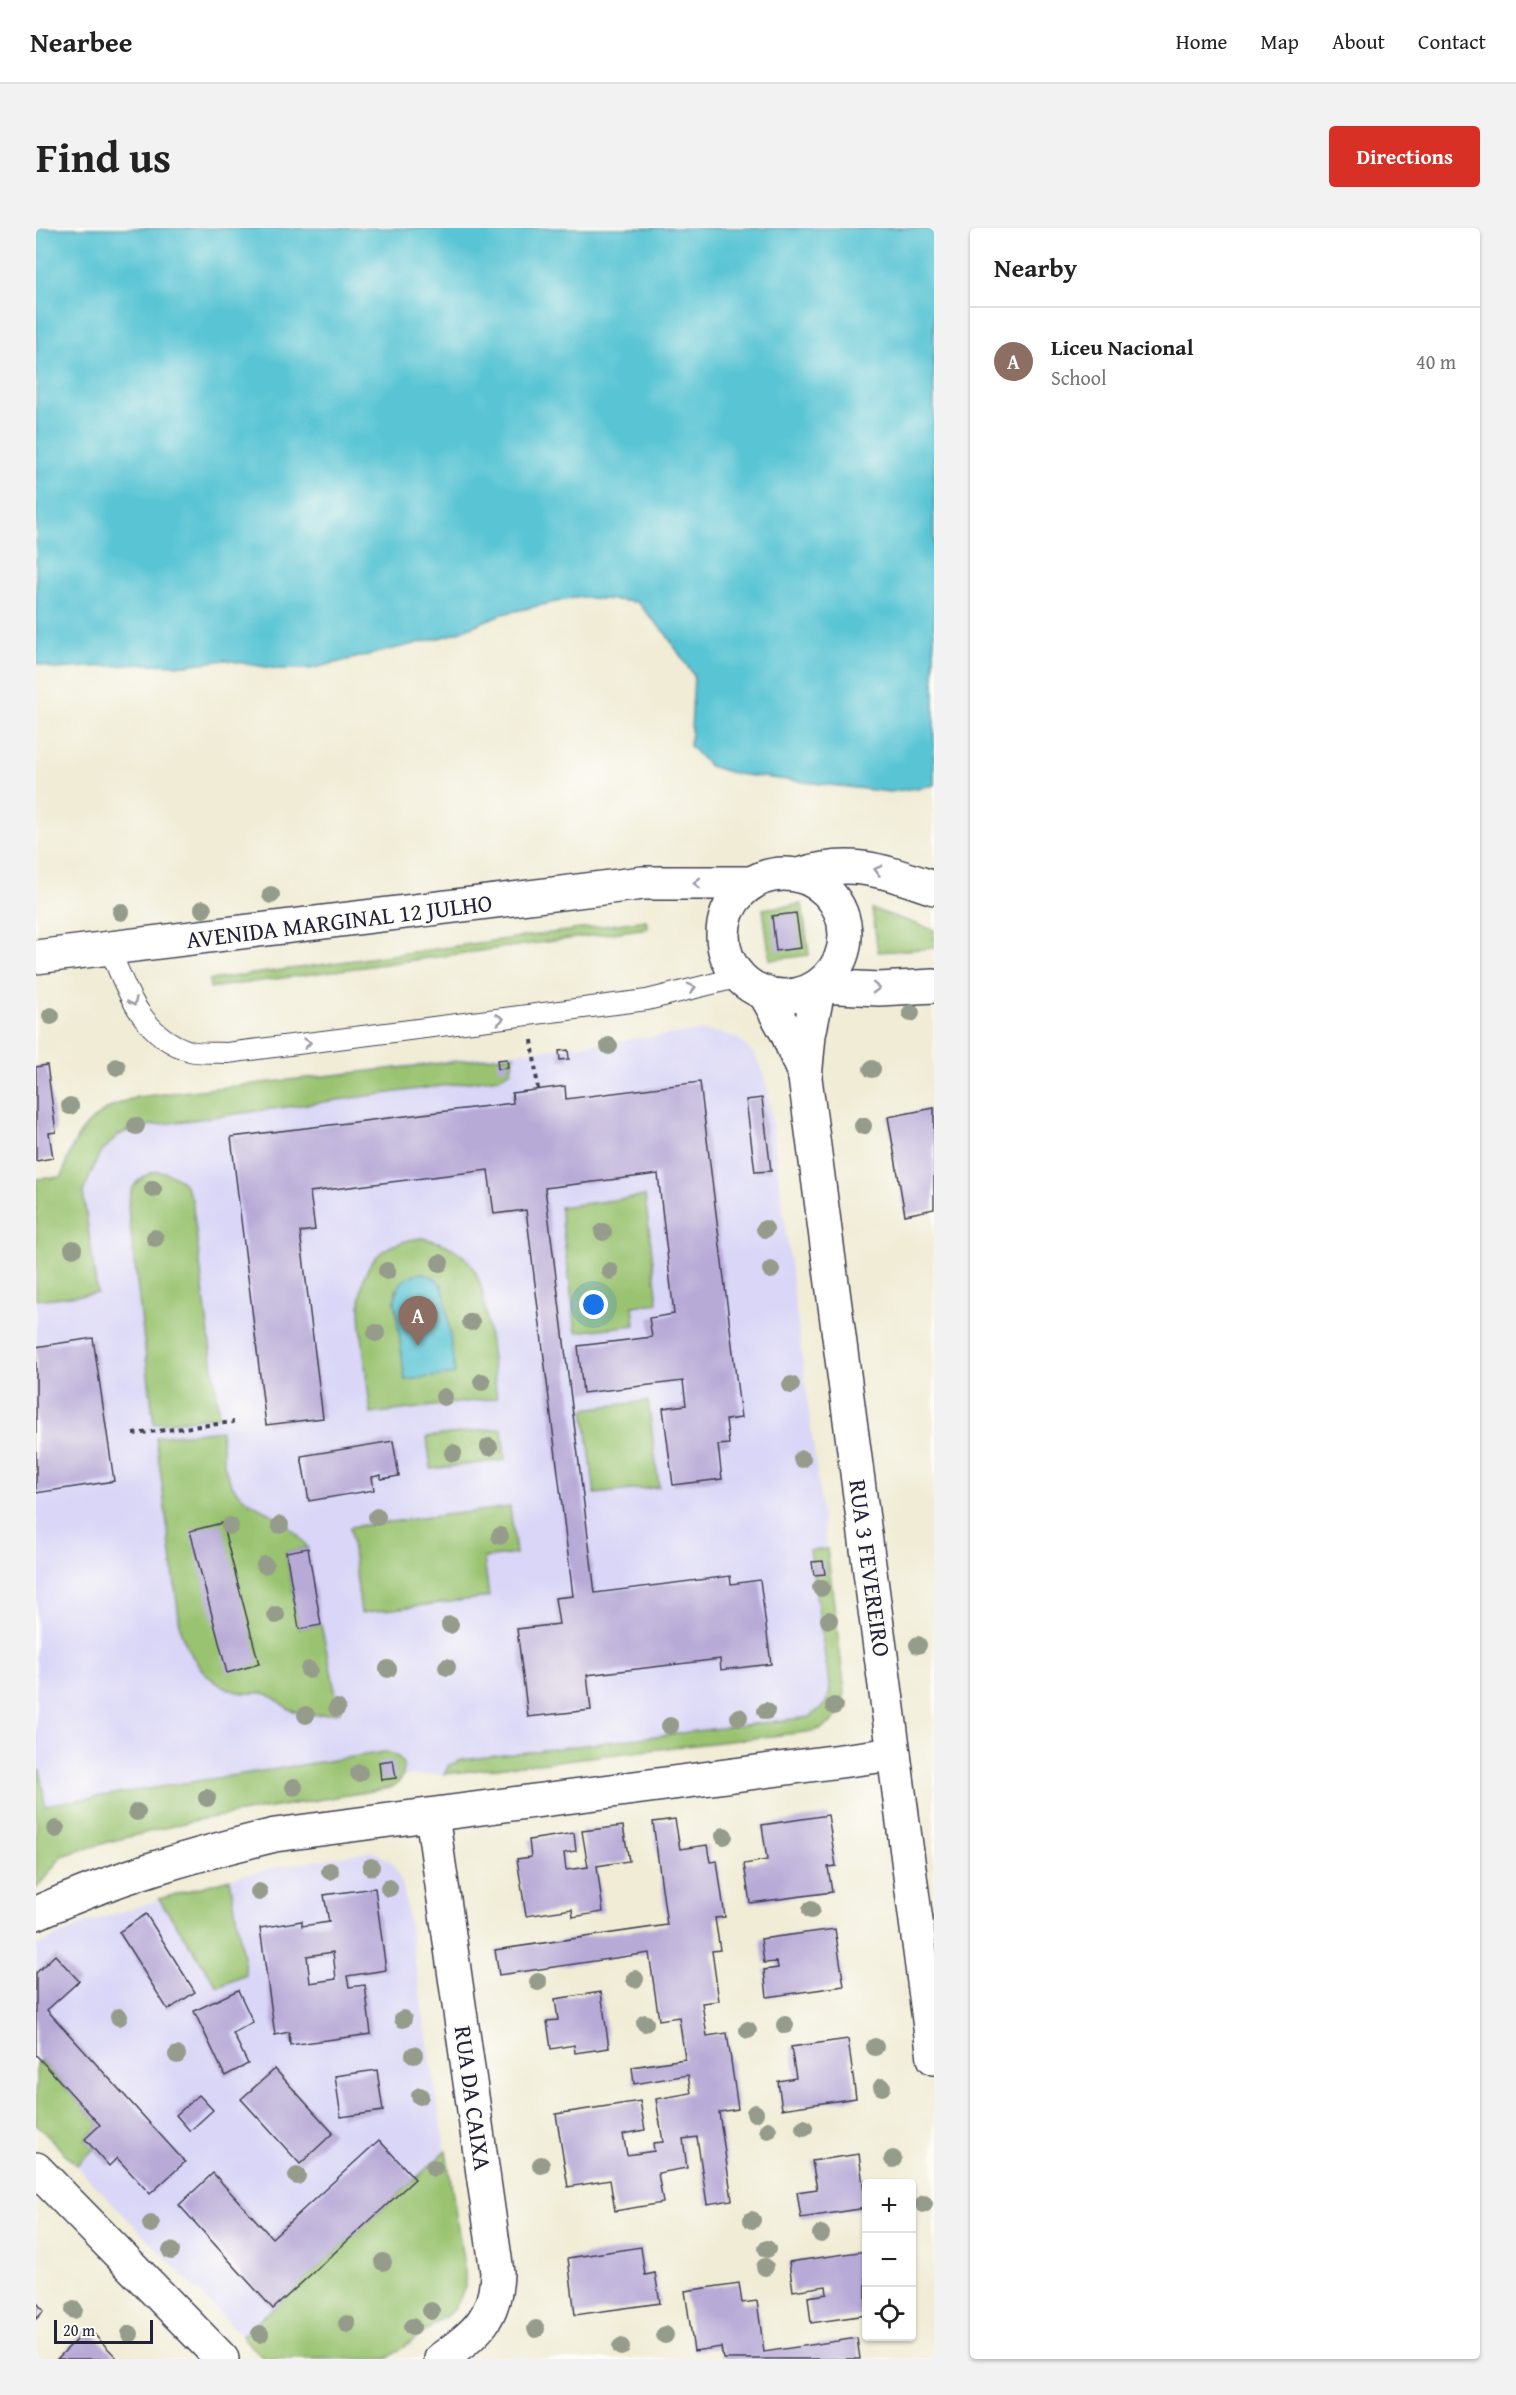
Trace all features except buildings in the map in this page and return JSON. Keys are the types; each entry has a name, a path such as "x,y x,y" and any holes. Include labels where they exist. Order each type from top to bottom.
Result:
{"street":[{"path":"799,875 836,866 855,866 875,869 934,888"},
{"path":"783,873 799,875 821,886 838,906 844,924 841,955 836,966 819,986 809,1035 805,1078 787,1033 726,952 724,924 729,907 739,893 752,882 783,873"},
{"name":"AVENIDA MARGINAL 12 JULHO","path":"36,957 643,883 752,882"},
{"path":"752,984 792,995 819,986 879,989 934,986"},
{"name":"RUA 3 FEVEREIRO","path":"805,1078 934,2058"},
{"path":"36,1913 133,1873 195,1854 275,1835 894,1754"},
{"name":"RUA DA CAIXA","path":"432,1815 497,2272 497,2292 492,2309 480,2327 441,2359"},
{"path":"36,2169 222,2359"}],"lane":[{"path":"109,948 138,1015 161,1036 190,1051 227,1053 529,1016 752,984"}],"path":[{"path":"529,1016 538,1090"},
{"path":"133,1434 234,1422"}],"shaded area":[{"path":"701,1031 722,1033 738,1039 754,1054 768,1092 845,1692 843,1708 838,1717 819,1730 444,1774 404,1776 196,1813 145,1832 62,1856 36,1869 36,1179 62,1177 69,1149 96,1116 112,1105 137,1097"},
{"path":"373,1851 393,1863 403,1887 465,2273 465,2287 461,2299 446,2318 387,2359 264,2359 36,2124 36,1946 86,1923 215,1882 277,1867"}],"green space":[{"path":"802,904 809,955 770,960 763,909"},
{"path":"872,909 934,930 934,948 878,952"},
{"path":"646,920 648,928 210,988 209,980"},
{"path":"514,1055 511,1071 499,1078 133,1128 117,1136 99,1155 83,1192 97,1293 36,1300 36,1179 62,1177 72,1147 79,1135 97,1116 108,1109 137,1097"},
{"path":"156,1171 179,1179 187,1188 192,1200 219,1416 154,1424 128,1208 135,1184 144,1176"},
{"path":"645,1196 658,1303 633,1306 635,1325 576,1332 560,1207"},
{"path":"422,1238 441,1243 466,1258 474,1269 486,1311 497,1398 371,1414 361,1325 361,1289 373,1261 384,1250 401,1242","holes":["442,1284 455,1374 405,1380 395,1301 396,1290"]},
{"path":"648,1401 659,1487 595,1494 584,1409"},
{"path":"502,1428 505,1460 431,1469 427,1437"},
{"path":"221,1430 225,1466 235,1489 247,1500 283,1522 308,1548 286,1552 299,1629 321,1625 340,1712 317,1715 299,1713 290,1710 267,1694 244,1693 222,1686 212,1680 197,1663 181,1633 156,1437"},
{"path":"510,1507 516,1554 484,1558 489,1597 361,1613 350,1527"},
{"path":"827,1549 845,1692 838,1714 829,1724 806,1732 444,1774 449,1765 462,1760 810,1717 825,1704 830,1692 810,1551"},
{"path":"384,1752 398,1757 404,1767 397,1784 390,1788 197,1820 108,1842 62,1856 36,1889 36,1770 40,1770 45,1805"},
{"path":"230,1879 246,1975 218,1987 159,1899"},
{"path":"40,2060 100,2125 85,2139 94,2149 76,2165 36,2124 36,2064"},
{"path":"446,2151 465,2273 465,2287 455,2309 387,2359 264,2359 242,2336"}],"water":[{"path":"36,228 934,228 934,785 890,792 736,774 709,766 690,746 694,676 666,634 637,602 578,597 502,614 451,635 310,669 277,669 225,660 185,665 146,664 54,669 36,663"},
{"path":"423,1273 437,1281 445,1295 455,1374 405,1380 396,1295 403,1281"}],"place":[{"name":"Liceu Nacional","path":"418,1346"}]}
